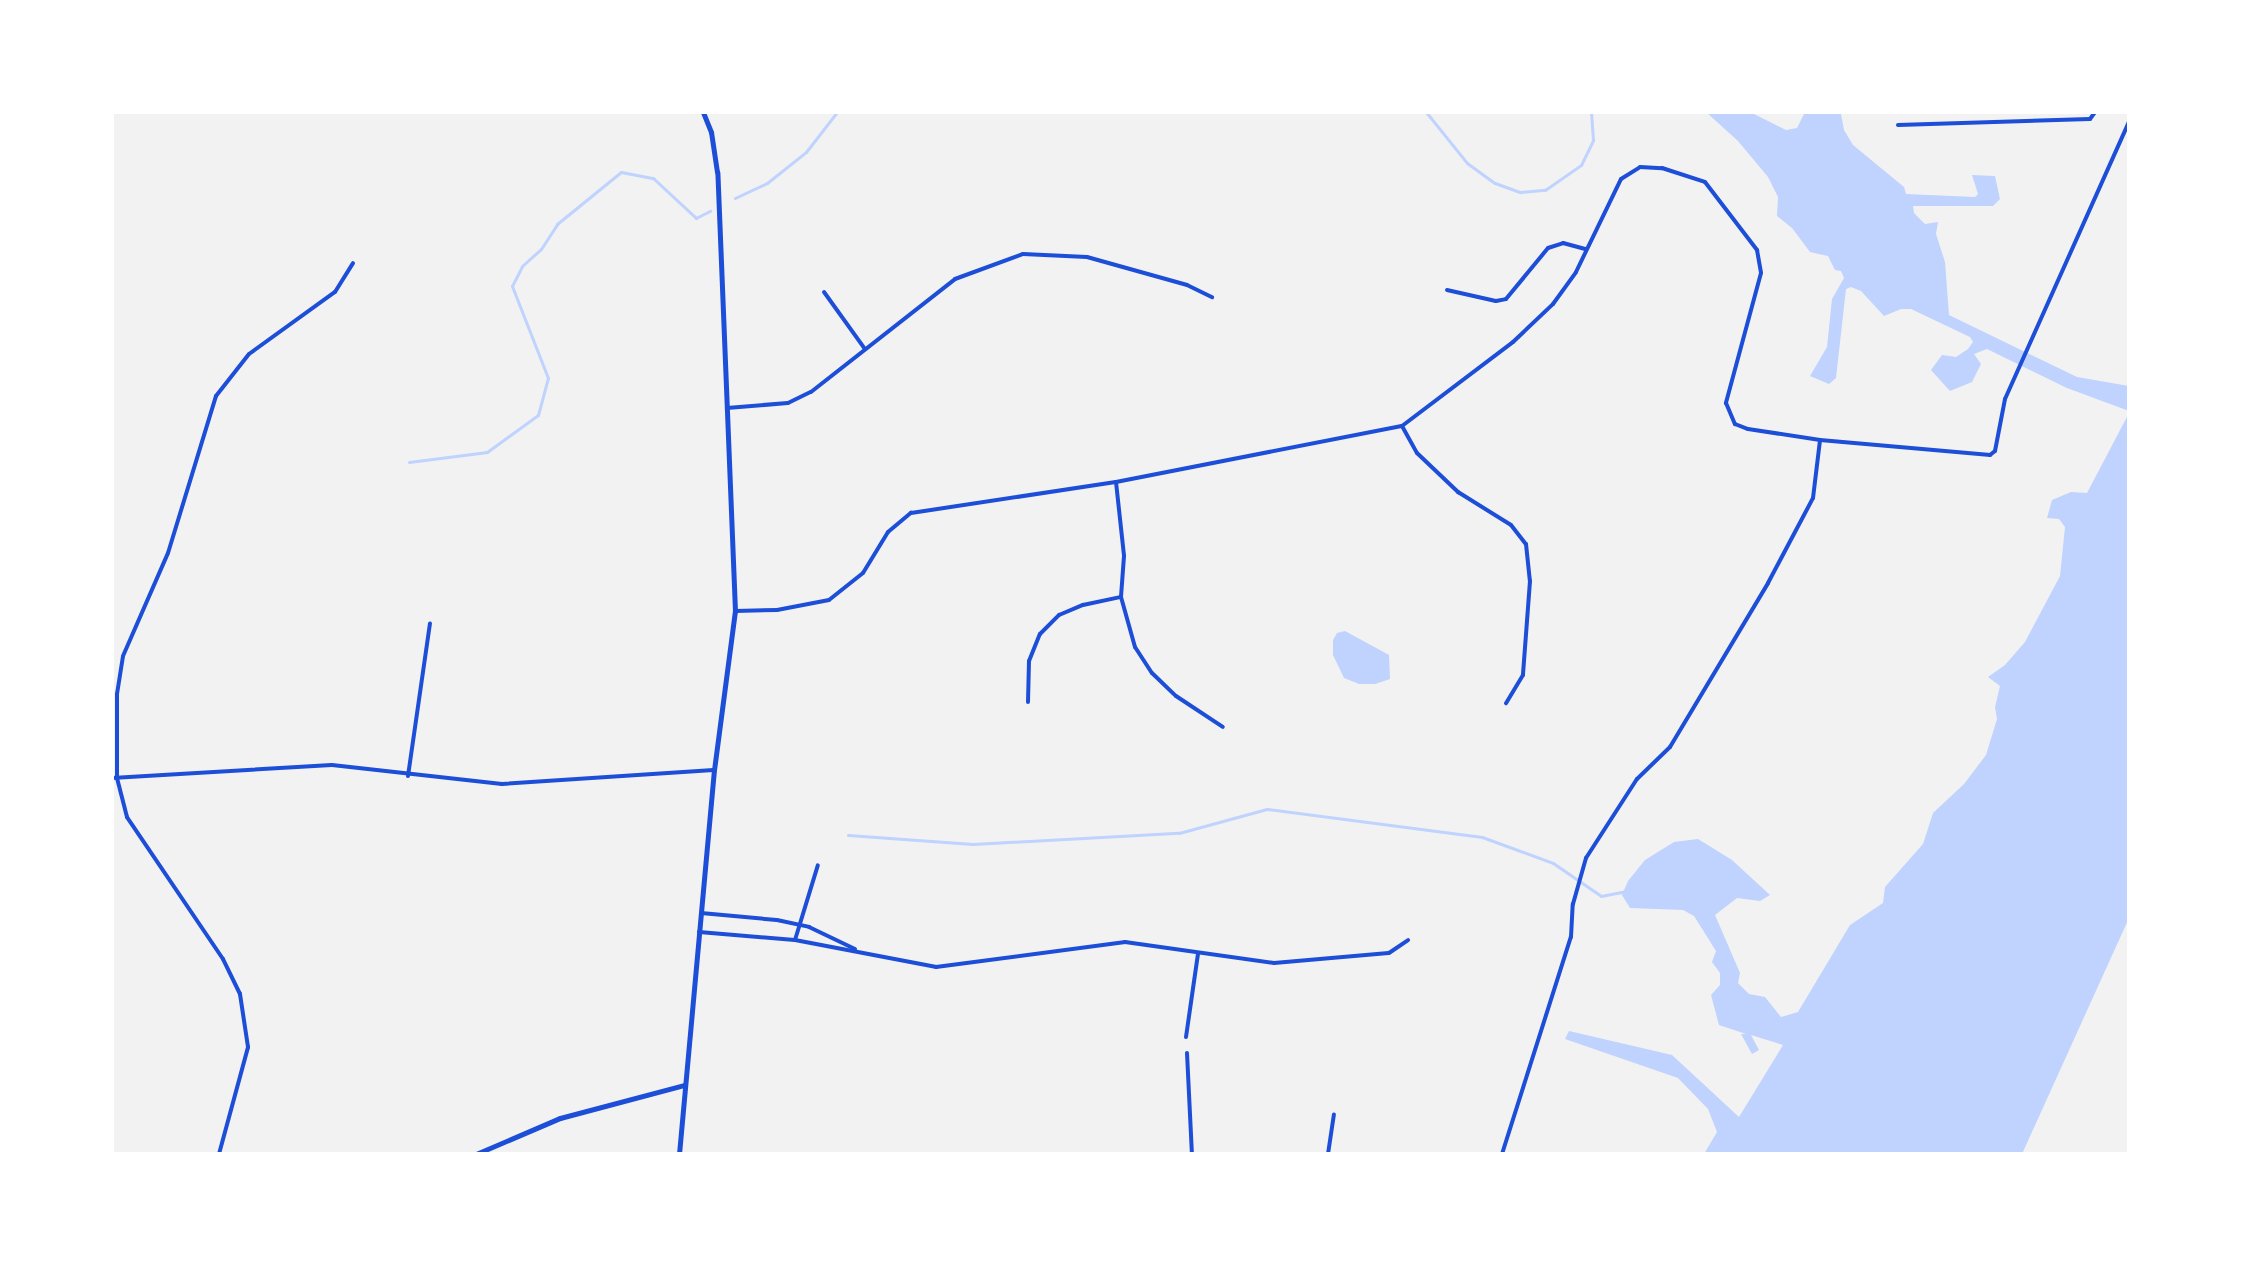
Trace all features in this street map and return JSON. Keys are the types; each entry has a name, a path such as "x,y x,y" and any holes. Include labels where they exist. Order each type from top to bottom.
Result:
{"street":[{"path":"679,1154 714,770 735,611 717,172 711,132 703,112"},
{"path":"1898,125 2090,119 2095,112"},
{"path":"735,611 777,610 829,600 863,573 888,532 911,513 1116,482 1402,426 1513,342 1553,304 1576,272 1621,179 1640,167 1662,168 1705,182 1752,239 1760,260 1761,273 1726,403 1728,414 1735,424 1748,429 1820,440 1985,456 1995,451 2005,399 2129,122"},
{"path":"1447,290 1496,301 1506,299 1548,248 1563,243 1585,249"},
{"path":"727,408 788,403 811,392 955,279 1023,254 1087,257 1187,285 1212,297"},
{"path":"219,1154 248,1047 240,994 223,959 127,817 115,778 117,694 123,656 168,553 216,396 249,354 335,292 353,263"},
{"path":"824,292 865,349"},
{"path":"1402,426 1417,453 1458,492 1511,525 1526,544 1530,581 1523,675 1506,703"},
{"path":"1502,1154 1571,937 1573,904 1586,858 1637,779 1670,747 1768,583 1813,498 1820,440"},
{"path":"1116,482 1124,556 1121,597 1135,647 1152,673 1176,696 1223,727"},
{"path":"1028,702 1029,661 1040,634 1059,615 1083,605 1121,597"},
{"path":"408,776 430,624"},
{"path":"115,778 332,765 408,776 502,784 714,770"},
{"path":"795,940 818,865"},
{"path":"701,913 800,926 836,938 857,951"},
{"path":"699,932 795,940 857,951 903,964 936,967 1125,942 1274,963 1389,953 1408,940"},
{"path":"1186,1037 1198,954"},
{"path":"1187,1053 1192,1154"},
{"path":"476,1154 560,1118 684,1085"},
{"path":"1328,1154 1334,1114"}],"water":[{"path":"1706,112 1750,112 1786,130 1797,128 1805,112 1844,112 1841,114 1844,130 1853,145 1904,187 1906,194 1975,197 1978,194 1972,175 1995,176 2000,199 1993,206 1913,206 1914,213 1925,224 1938,222 1936,234 1945,262 1949,315 2077,377 2129,386 2129,411 2067,388 1987,349 1974,354 1981,364 1972,382 1950,391 1931,370 1942,355 1956,357 1968,349 1973,342 1970,337 1911,309 1901,309 1884,316 1861,291 1851,287 1846,289 1836,378 1829,384 1810,376 1827,347 1832,299 1844,278 1841,271 1835,270 1828,256 1810,252 1792,228 1777,216 1778,197 1768,177 1738,141"},
{"path":"2129,413 2129,918 2022,1154 1704,1154 1717,1132 1708,1109 1678,1078 1565,1039 1569,1031 1672,1055 1739,1117 1783,1045 1751,1035 1759,1050 1752,1054 1741,1034 1746,1034 1719,1025 1711,995 1720,985 1720,973 1712,962 1716,951 1694,916 1683,910 1630,908 1622,895 1628,881 1645,860 1674,842 1698,839 1732,860 1770,895 1760,901 1737,898 1715,915 1740,973 1738,983 1749,994 1765,997 1781,1017 1798,1012 1850,925 1883,903 1885,887 1923,844 1933,813 1964,784 1986,755 1997,719 1995,707 2000,686 1988,677 2005,665 2025,642 2060,576 2065,527 2059,519 2047,518 2052,500 2071,492 2087,493"},
{"path":"1345,631 1389,655 1390,679 1375,684 1359,684 1344,678 1333,655 1333,640 1337,633"}],"waterway":[{"path":"735,198 767,183 806,152 837,112"},
{"path":"1426,112 1467,163 1495,183 1520,192 1545,190 1581,165 1593,140 1591,112"},
{"path":"409,462 487,452 538,415 548,378 512,286 522,266 541,249 557,224 621,172 653,178 696,218 710,211"},
{"path":"848,835 973,844 1179,833 1267,809 1482,837 1553,863 1601,896 1627,891"}]}
